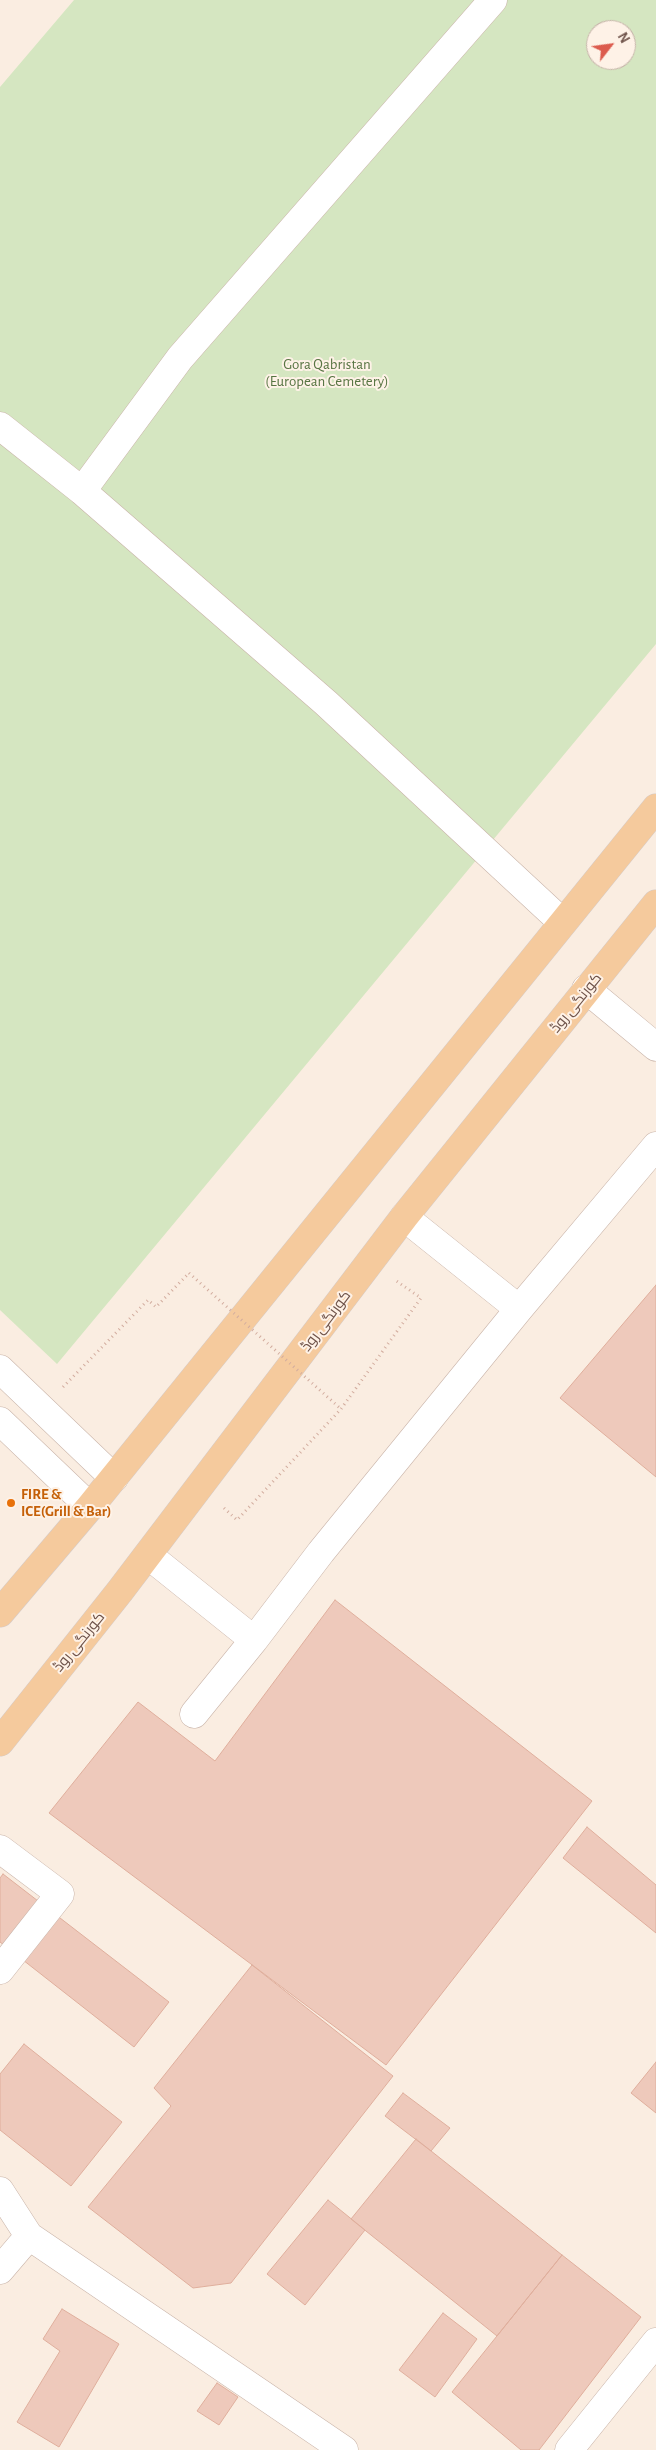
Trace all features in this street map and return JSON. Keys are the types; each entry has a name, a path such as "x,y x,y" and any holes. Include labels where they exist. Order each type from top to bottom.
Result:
{"main road":[{"path":"0,1613 114,1478 656,808"},
{"name":"کورنگی روڈ","path":"0,1742 148,1555 404,1217 656,904"}],"street":[{"path":"82,491 180,358 493,0"},
{"path":"0,426 82,491 326,703 562,922"},
{"path":"586,990 656,1047"},
{"path":"194,1714 322,1552 519,1309 656,1146"},
{"path":"404,1217 519,1309"},
{"path":"0,1369 114,1478"},
{"path":"0,1421 90,1507"},
{"path":"148,1555 254,1640"},
{"path":"0,1849 60,1894 0,1970"},
{"path":"0,2192 29,2236 344,2450"},
{"path":"0,2270 29,2236"},
{"path":"569,2450 656,2342"}],"path":[{"path":"68,1382 148,1300 156,1307 188,1273 341,1409"},
{"path":"236,1520 341,1409 421,1298"}],"green space":[{"name":"Gora Qabristan (European Cemetery)","path":"74,0 656,0 656,644 57,1364 0,1310 0,87"}],"building":[{"path":"656,1285 656,1477 560,1398"},
{"path":"335,1600 592,1801 386,2065 49,1813 138,1702 215,1761"},
{"path":"587,1827 656,1885 656,1933 563,1858"},
{"path":"3,1874 169,2002 134,2047 0,1942 0,1878"},
{"path":"252,1965 393,2076 231,2283 193,2288 88,2207 171,2106 154,2088"},
{"path":"24,2044 122,2122 71,2186 0,2130 0,2074"},
{"path":"656,2062 656,2113 631,2093"},
{"path":"403,2093 450,2128 431,2151 385,2116"},
{"path":"416,2139 562,2255 497,2336 351,2219"},
{"path":"328,2200 365,2230 305,2305 267,2274"},
{"path":"562,2255 641,2317 539,2450 521,2450 452,2392"},
{"path":"62,2309 119,2344 59,2447 17,2422 60,2351 43,2339"},
{"path":"443,2313 477,2339 435,2397 399,2370"},
{"path":"217,2383 238,2397 219,2425 197,2411"}],"place":[{"name":"FIRE & ICE(Grill & Bar)","path":"11,1503"}]}
